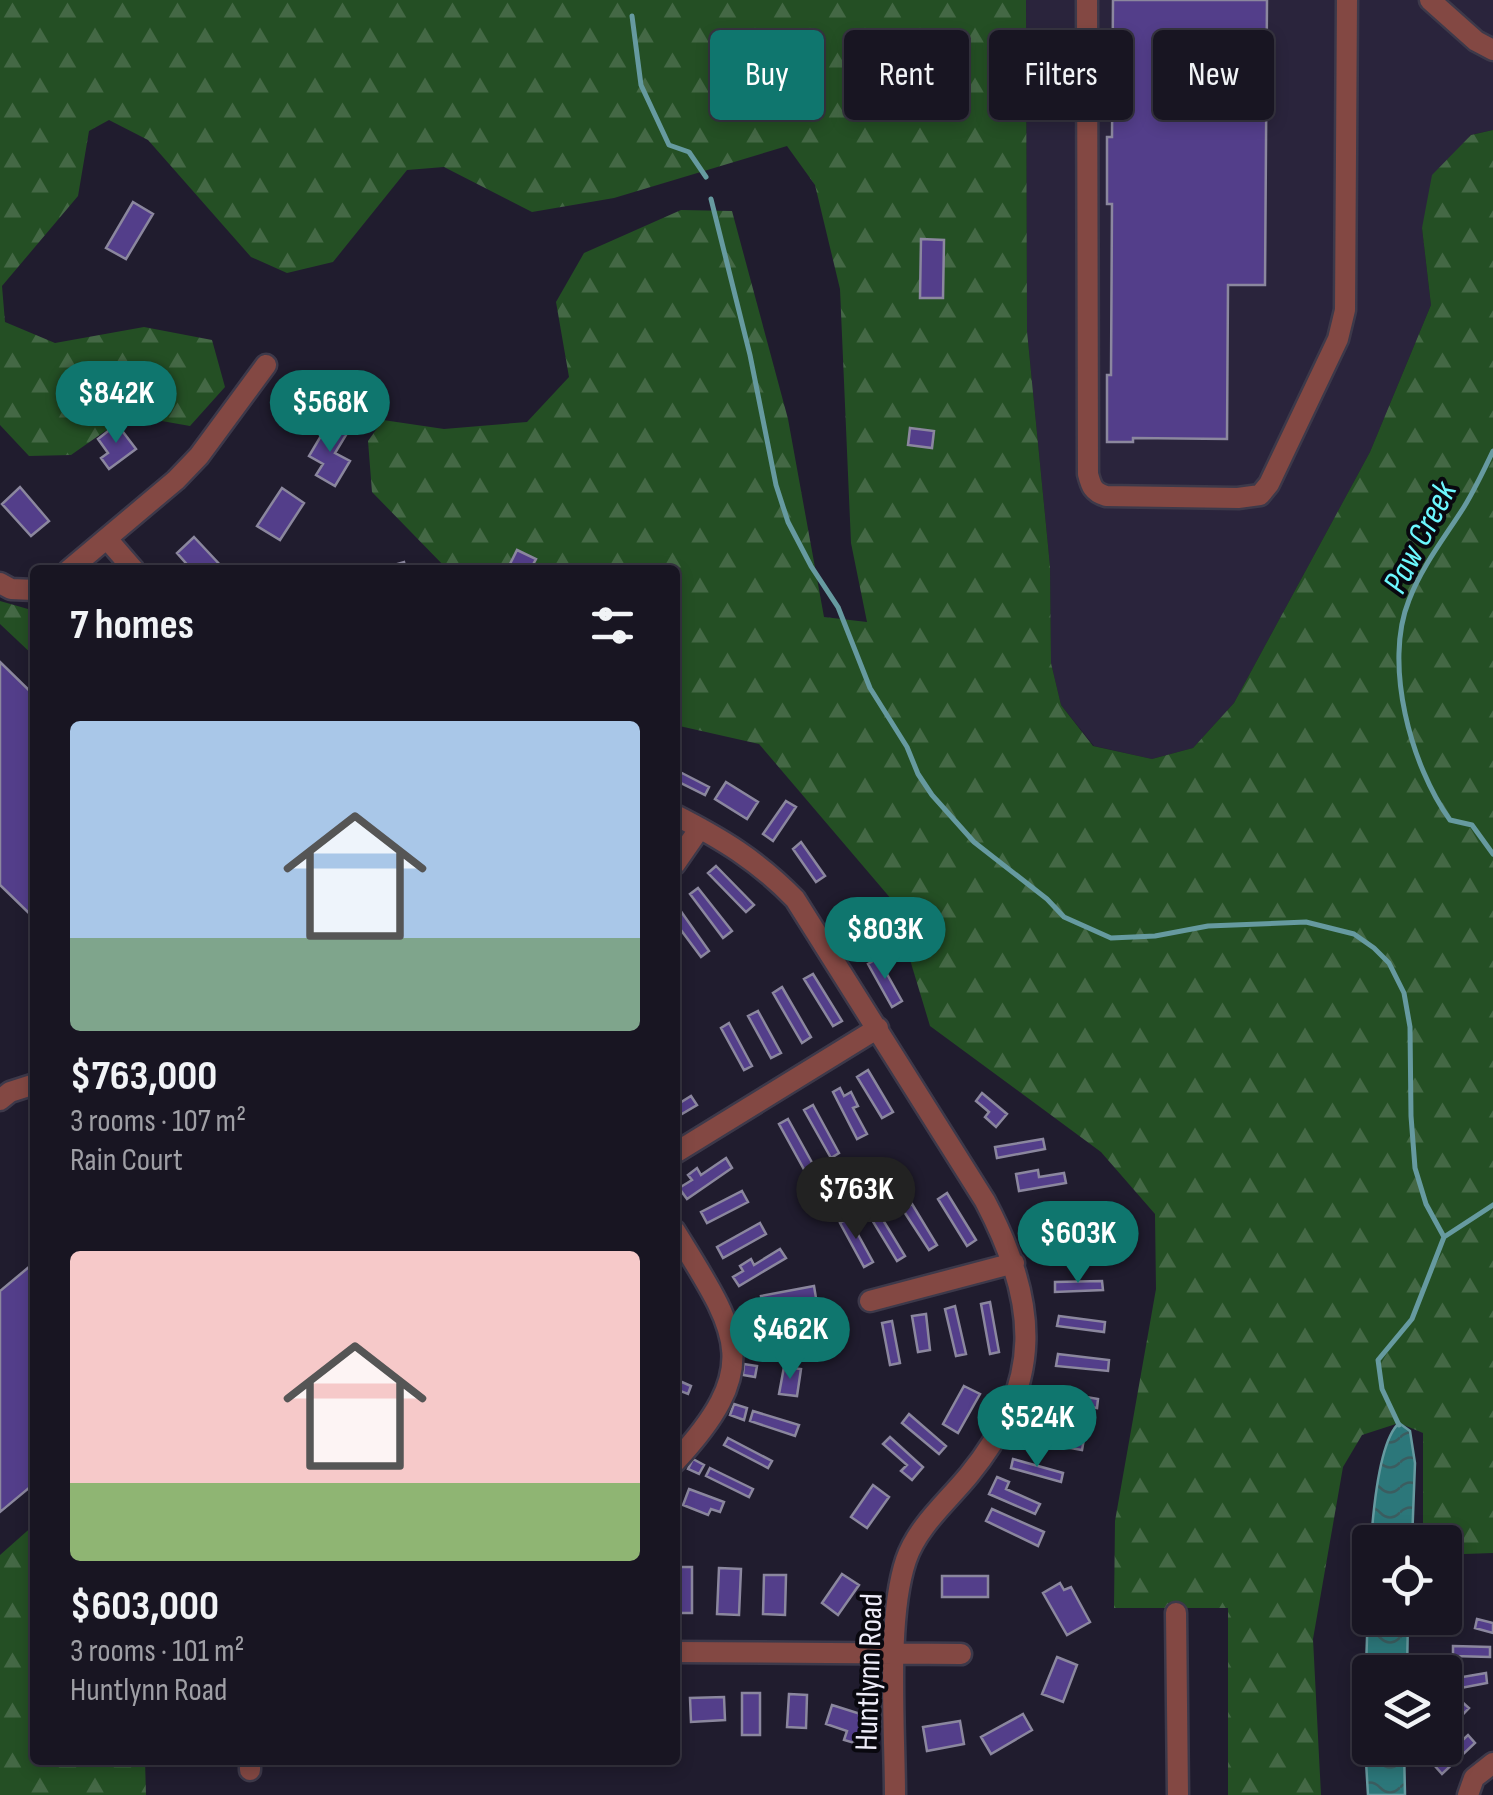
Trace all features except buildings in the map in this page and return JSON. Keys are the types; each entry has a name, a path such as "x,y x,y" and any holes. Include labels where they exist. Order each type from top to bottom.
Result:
{"street":[{"path":"1087,0 1090,485 1096,493 1106,496 1238,498 1260,495 1269,484 1338,340 1345,310 1347,0"},
{"path":"1430,0 1476,41 1493,50"},
{"path":"76,565 199,456 266,364"},
{"path":"108,540 130,565"},
{"path":"0,583 11,589 30,590"},
{"name":"Huntlynn Road","path":"680,818 756,861 795,899 985,1200 1014,1262 1026,1319 1024,1357 1016,1394 992,1444 927,1523 901,1576 895,1656 896,1795"},
{"path":"680,857 700,828"},
{"path":"680,1150 878,1028"},
{"path":"0,1100 30,1086"},
{"path":"680,1240 726,1318 733,1351 728,1388 718,1412 680,1456"},
{"path":"870,1301 1014,1262"},
{"path":"1176,1613 1178,1795"},
{"path":"680,1652 960,1654"},
{"path":"1468,1795 1474,1778 1493,1763"}],"shaded area":[{"path":"1026,0 1493,0 1493,130 1470,135 1422,228 1431,305 1370,452 1234,703 1193,748 1152,759 1094,746 1061,705 1051,663 1050,566 1027,331 1026,120 1133,120 1133,30 1026,30"}],"green space":[{"path":"0,0 1026,0 1026,30 989,30 989,120 1026,120 1027,331 1050,566 1051,663 1061,705 1093,746 1152,759 1193,748 1234,703 1370,452 1431,305 1422,228 1432,175 1471,135 1493,130 1493,1553 1464,1554 1462,1559 1462,1525 1423,1525 1423,1433 1399,1423 1362,1435 1343,1467 1313,1639 1321,1795 1228,1795 1228,1608 1114,1608 1115,1521 1156,1289 1155,1214 1101,1152 930,1026 892,900 759,744 680,726 680,565 443,565 372,492 368,441 383,420 444,429 527,422 569,377 556,302 584,253 681,210 732,211 788,419 824,617 867,622 851,543 840,289 815,185 787,146 614,198 532,212 444,167 407,170 333,262 287,273 251,257 148,140 109,120 89,131 78,196 2,286 5,322 55,343 144,327 212,340 225,387 190,426 128,415 71,455 29,456 0,425"},
{"path":"0,601 30,610 30,652 0,624"},
{"path":"30,1528 30,1765 145,1765 146,1795 0,1795 0,1555"}],"water":[{"path":"1399,1423 1410,1431 1415,1463 1413,1525 1373,1525 1382,1461"},
{"path":"1367,1635 1408,1635 1407,1655 1366,1655"},
{"path":"1366,1765 1404,1765 1405,1795 1368,1795"}],"waterway":[{"path":"632,16 641,85 669,145 689,152 706,177"},
{"path":"711,199 750,355 776,485 788,522 838,607 870,688 932,795 974,842 1064,917 1111,938 1155,936 1208,926 1306,922 1354,934 1374,948 1389,963 1404,993 1410,1027 1415,1168 1426,1204 1444,1237"},
{"name":"Paw Creek","path":"1493,451 1414,587 1402,626 1399,654 1405,714 1423,772 1450,820 1472,825 1493,854"},
{"name":"Paw Creek","path":"1399,1425 1382,1389 1378,1360 1412,1319 1444,1237 1493,1205"}]}
